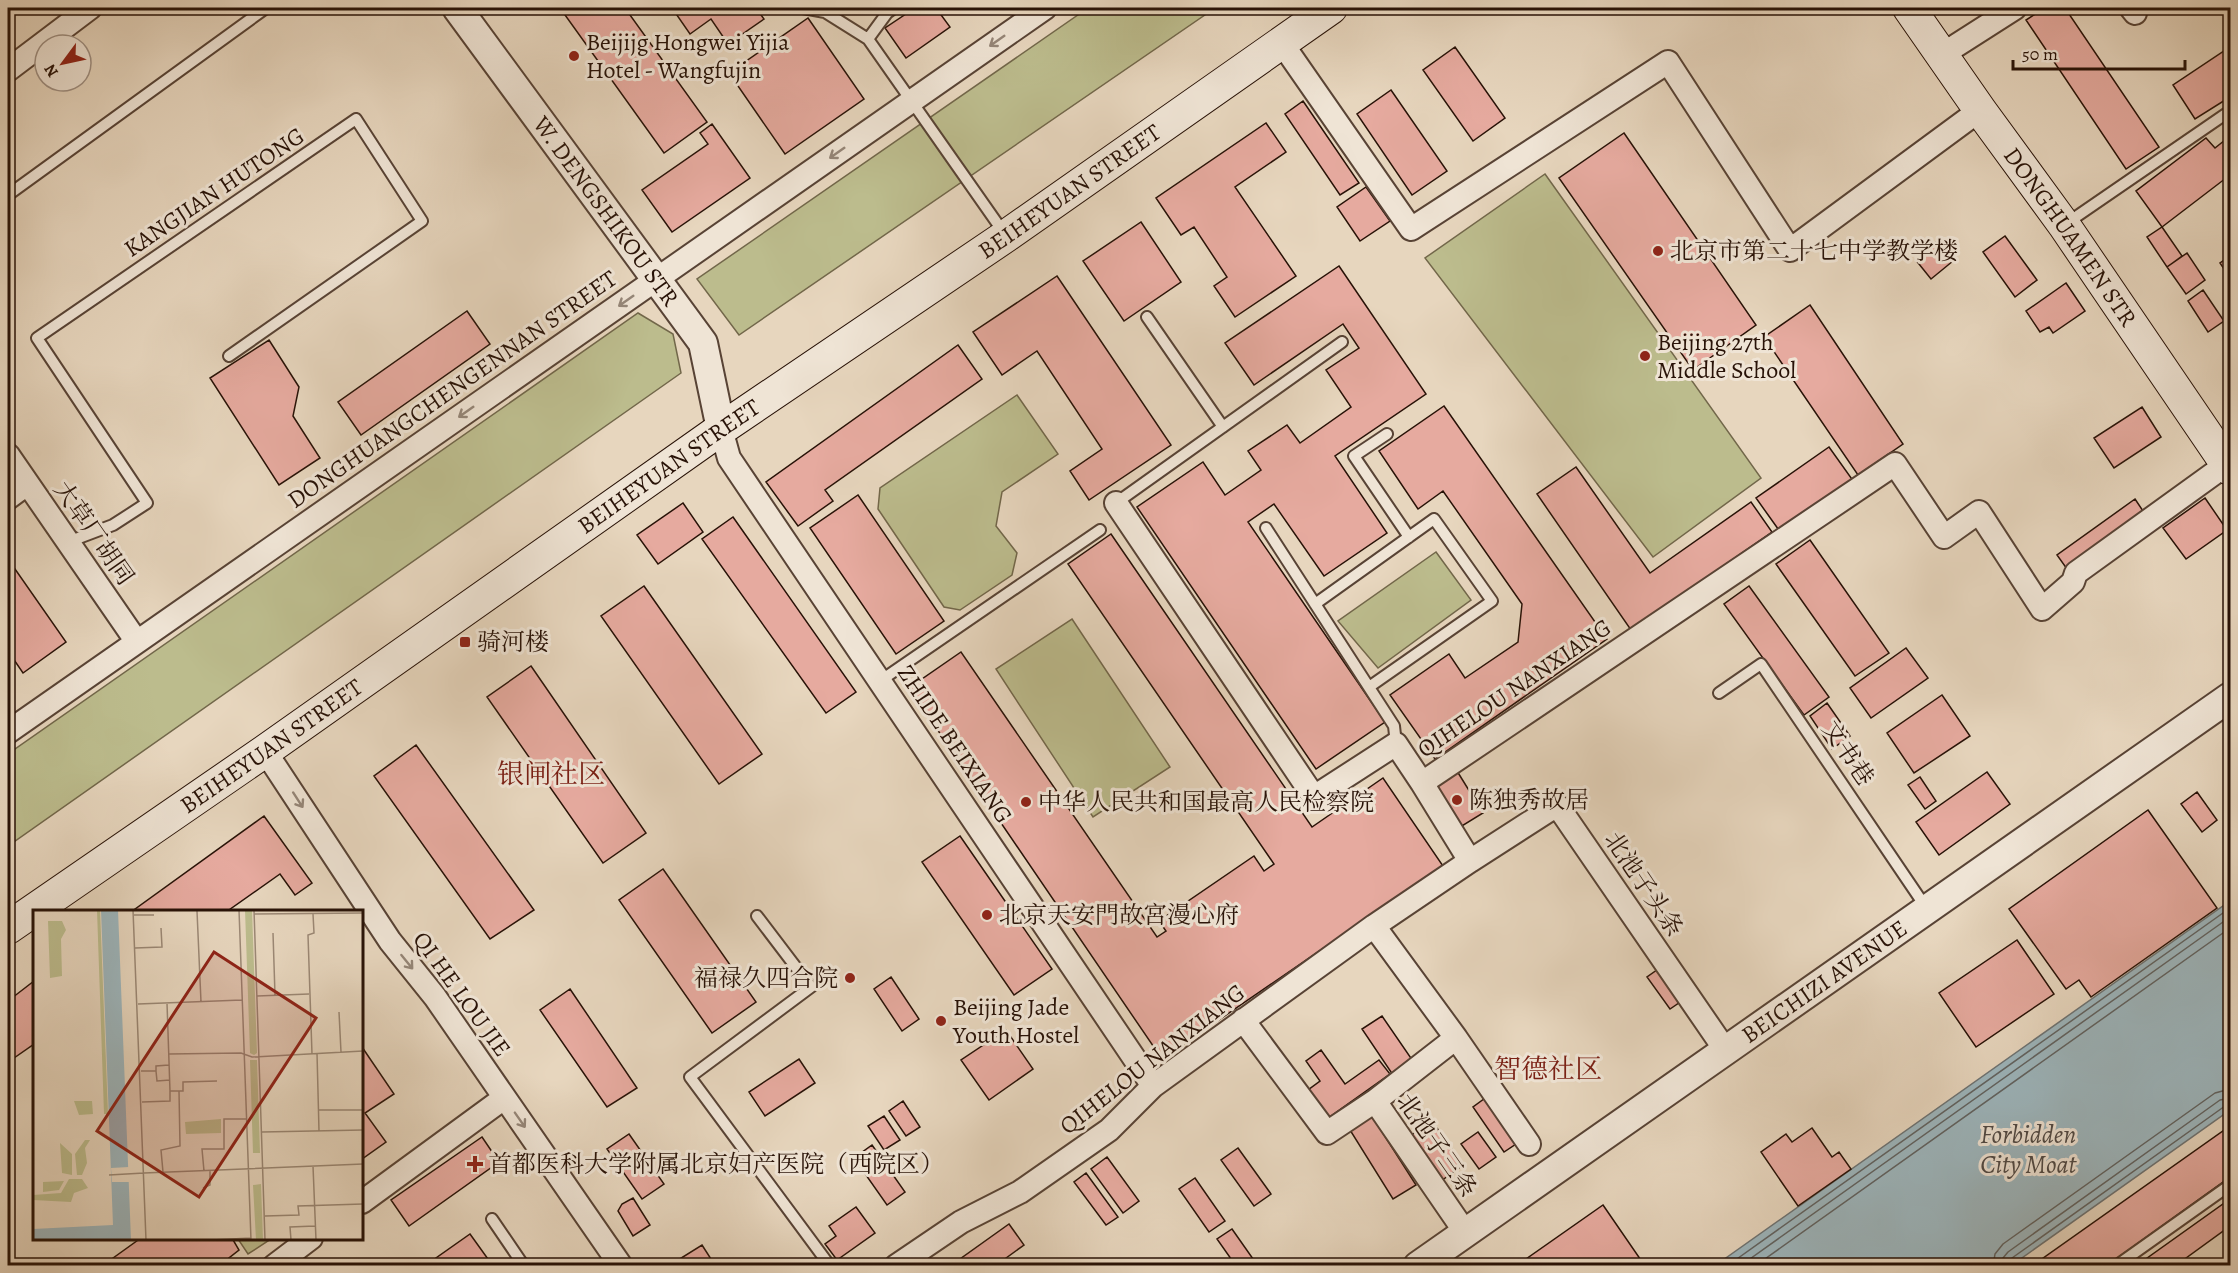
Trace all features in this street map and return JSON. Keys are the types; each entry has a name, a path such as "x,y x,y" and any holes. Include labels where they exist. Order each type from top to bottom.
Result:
{"main road":[{"name":"BEIHEYUAN STREET","path":"34,910 265,751 721,429 1006,236 1331,8"},
{"name":"DONGHUAMEN STR","path":"1909,8 2064,225 2229,466"},
{"name":"BEIHEYUAN STREET","path":"8,928 33,911"}],"street":[{"path":"8,70 90,8"},
{"name":"W. DENGSHIKOU STR","path":"457,8 703,343 721,429"},
{"name":"DONGHUANGCHENGENNAN STREET","path":"8,732 1045,8"},
{"path":"1943,54 2015,8"},
{"path":"1281,42 1412,229 1668,62 1790,250 1980,110"},
{"name":"ZHIDE BEIXIANG","path":"721,429 729,458 1154,1086"},
{"name":"大草厂胡同","path":"8,455 137,642"},
{"name":"QIHELOU NANXIANG","path":"896,1266 961,1222 1020,1192 1109,1130 1154,1086 1374,926 1470,861 1422,783 1894,464 1944,537 1978,512 2042,609 2073,582 2076,573 2229,466"},
{"path":"8,498 27,484"},
{"path":"1116,503 1314,797 1396,744 1422,783"},
{"name":"BEICHIZI AVENUE","path":"1418,1266 2230,697"},
{"name":"QI HE LOU JIE","path":"265,751 390,941 435,997 616,1264"},
{"name":"北池子头条","path":"1470,861 1557,805 1726,1051"},
{"path":"1374,926 1456,1038 1529,1144"},
{"name":"北池子三条","path":"1243,1020 1327,1133 1375,1101 1465,1232"},
{"path":"1375,1101 1456,1038"},
{"path":"363,1201 504,1098"},
{"path":"274,1266 310,1240"}],"lane":[{"path":"8,195 267,8"},
{"path":"803,8 825,12 868,39 1006,236"},
{"path":"868,39 887,13 894,8"},
{"path":"2064,225 2230,111"},
{"name":"KANGJIAN HUTONG","path":"68,542 113,525 147,503 37,338 356,119 422,221 229,356"},
{"path":"1147,317 1223,427"},
{"path":"1116,503 1342,342"},
{"path":"1387,434 1354,456 1409,537"},
{"path":"1315,604 1434,519 1492,601 1369,687"},
{"path":"1266,528 1394,726 1396,744"},
{"path":"880,681 1100,530"},
{"name":"文书巷","path":"1719,693 1761,664 1927,909"},
{"path":"757,916 811,987 690,1077 830,1266"},
{"path":"2116,1266 2230,1185"},
{"path":"492,1219 524,1266"}],"green space":[{"path":"1088,8 1215,8 739,335 697,279"},
{"path":"1545,174 1761,478 1653,557 1425,258"},
{"path":"638,313 673,334 681,373 8,846 8,754"},
{"path":"1017,395 1058,454 1002,492 996,526 1017,553 1012,575 960,610 944,607 878,509 880,488"},
{"path":"1436,552 1471,600 1378,668 1338,621"},
{"path":"1072,619 1170,767 1093,817 996,669"},
{"path":"239,1240 269,1240 248,1254"}],"water":[{"name":"Forbidden City Moat","path":"2230,901 2230,1110 2012,1265 1716,1265"}],"building":[{"path":"560,8 625,8 707,122 664,153"},
{"path":"672,8 756,8 764,19 728,44 711,19 690,34"},
{"path":"915,8 936,8 950,27 906,58 885,28"},
{"path":"2045,8 2065,8 2159,147 2126,169 2026,20"},
{"path":"808,18 864,99 785,154 729,73"},
{"path":"1455,47 1505,118 1473,141 1423,70"},
{"path":"2230,47 2230,97 2195,119 2173,85"},
{"path":"1391,90 1447,171 1412,195 1357,114"},
{"path":"1303,101 1359,183 1340,195 1285,114"},
{"path":"1266,123 1286,152 1235,187 1296,276 1235,317 1214,286 1227,277 1194,227 1181,235 1156,198"},
{"path":"712,124 750,178 672,232 642,190 708,144 700,133"},
{"name":"北京市第二十七中学教学楼","path":"1624,133 1756,325 1693,370 1559,178"},
{"path":"2230,136 2230,175 2162,227 2136,191 2206,138 2215,148"},
{"path":"1366,187 1390,221 1360,241 1337,207"},
{"path":"1141,222 1181,282 1124,321 1083,261"},
{"path":"2162,227 2182,256 2167,267 2147,237"},
{"path":"2005,236 2037,280 2015,297 1983,252"},
{"path":"1937,241 1953,261 1931,279 1915,259"},
{"path":"2187,253 2205,280 2186,294 2167,267"},
{"path":"2230,256 2230,278 2220,263"},
{"path":"1339,266 1426,394 1335,456 1387,533 1324,576 1274,504 1248,522 1385,722 1316,769 1137,507 1203,462 1225,495 1261,470 1248,451 1287,425 1300,443 1351,407 1326,370 1359,348 1343,324 1254,385 1225,343"},
{"path":"1057,276 1171,445 1089,500 1070,471 1102,449 1037,351 1002,375 973,332"},
{"path":"2066,283 2085,311 2053,333 2049,327 2040,332 2026,311"},
{"path":"2203,290 2224,321 2208,332 2188,301"},
{"name":"北京市第二十七中学教学楼","path":"1810,305 1903,444 1858,475 1764,337"},
{"path":"467,311 490,344 361,435 338,402"},
{"path":"269,340 299,387 293,416 320,458 279,485 210,378"},
{"path":"958,345 982,379 825,490 833,501 798,526 766,482"},
{"path":"1444,406 1607,639 1435,759 1390,695 1449,654 1465,678 1518,642 1522,604 1443,491 1418,509 1379,451"},
{"path":"2142,407 2161,437 2114,468 2094,438"},
{"path":"1829,447 1854,482 1781,533 1756,498"},
{"path":"1576,467 1650,573 1751,502 1772,532 1631,630 1537,494"},
{"path":"858,495 944,621 896,654 810,528"},
{"path":"2205,498 2227,530 2186,559 2163,528"},
{"path":"2135,499 2145,514 2067,569 2057,555"},
{"path":"683,503 703,532 658,564 637,535"},
{"path":"733,517 856,692 826,713 702,539"},
{"name":"中华人民共和国最高人民检察院","path":"1111,534 1312,827 1383,778 1443,866 1162,1059 909,688 961,652 1157,937 1166,931 1159,921 1254,856 1264,871 1274,864 1068,564"},
{"path":"1810,540 1889,653 1855,676 1776,564"},
{"path":"8,559 66,642 23,673 8,651"},
{"path":"644,586 762,754 719,784 601,616"},
{"path":"1749,586 1829,697 1804,715 1724,604"},
{"path":"1906,648 1928,678 1871,718 1850,688"},
{"path":"531,666 646,833 603,863 487,697"},
{"path":"1942,695 1970,736 1914,773 1887,733"},
{"path":"1827,703 1850,736 1832,749 1810,716"},
{"path":"416,745 534,910 490,939 374,776"},
{"name":"陈独秀故居","path":"1457,771 1483,813 1457,829 1432,787"},
{"path":"1987,772 2010,804 1939,855 1916,822"},
{"path":"1920,777 1936,801 1925,809 1908,785"},
{"path":"2197,792 2217,820 2202,832 2181,804"},
{"path":"2148,810 2217,908 2091,997 2079,980 2066,989 2009,909"},
{"path":"264,816 312,883 295,895 280,874 229,910 134,910"},
{"name":"北京天安門故宮漫心府","path":"960,836 1052,969 1014,995 922,862"},
{"path":"663,869 756,1002 712,1033 619,900"},
{"path":"2017,940 2054,994 1976,1047 1939,993"},
{"path":"1664,965 1686,998 1670,1009 1647,977"},
{"path":"891,977 919,1019 902,1031 874,989"},
{"path":"33,982 33,1045 14,1058 8,1048 8,1001"},
{"path":"570,989 637,1088 607,1107 540,1010"},
{"path":"1382,1016 1415,1064 1395,1078 1362,1029"},
{"path":"1006,1030 1033,1069 989,1100 961,1060"},
{"path":"363,1048 394,1094 365,1113 386,1142 363,1158"},
{"path":"1321,1050 1345,1084 1379,1060 1390,1074 1328,1118 1308,1090 1320,1081 1306,1061"},
{"path":"799,1059 815,1083 765,1116 749,1092"},
{"path":"1488,1096 1519,1142 1504,1152 1473,1107"},
{"path":"903,1101 920,1127 906,1136 889,1111"},
{"path":"884,1116 900,1140 884,1150 868,1126"},
{"path":"1372,1116 1416,1185 1393,1199 1350,1130"},
{"path":"1432,1121 1463,1165 1441,1181 1410,1136"},
{"path":"2230,1126 2230,1177 2106,1266 2032,1266"},
{"path":"1812,1128 1832,1157 1839,1152 1851,1169 1798,1206 1761,1152 1786,1134 1792,1142"},
{"path":"1478,1132 1496,1157 1479,1169 1461,1144"},
{"path":"629,1134 664,1184 642,1199 607,1149"},
{"path":"482,1137 499,1162 409,1226 391,1200"},
{"path":"872,1145 905,1192 887,1205 854,1158"},
{"path":"1238,1148 1271,1194 1254,1206 1221,1160"},
{"path":"1107,1157 1139,1201 1123,1213 1091,1169"},
{"path":"1086,1173 1118,1217 1106,1225 1074,1182"},
{"path":"1195,1178 1225,1221 1209,1232 1179,1189"},
{"path":"633,1198 650,1225 633,1236 618,1211 622,1204"},
{"path":"2230,1199 2230,1226 2175,1266 2136,1266"},
{"path":"1603,1205 1645,1266 1516,1266"},
{"path":"856,1207 875,1233 837,1260 825,1244 836,1236 829,1226"},
{"path":"1009,1224 1024,1245 995,1266 964,1266 960,1259"},
{"path":"1232,1229 1258,1266 1236,1266 1217,1239"},
{"path":"470,1234 493,1266 441,1266 436,1258"},
{"path":"138,1240 233,1240 239,1250 229,1258 232,1262 226,1266 102,1266"},
{"path":"702,1245 711,1259 700,1266 682,1266 678,1260"},
{"path":"2230,1256 2230,1266 2217,1266"}],"place":[{"name":"Beijijg Hongwei Yijia Hotel - Wangfujin","path":"574,56"},
{"name":"北京市第二十七中学教学楼","path":"1658,251"},
{"name":"Beijing 27th Middle School","path":"1645,356"},
{"name":"骑河楼","path":"465,642"},
{"name":"陈独秀故居","path":"1457,800"},
{"name":"中华人民共和国最高人民检察院","path":"1026,802"},
{"name":"北京天安門故宮漫心府","path":"987,915"},
{"name":"福禄久四合院","path":"850,978"},
{"name":"Beijing Jade Youth Hostel","path":"941,1021"},
{"name":"首都医科大学附属北京妇产医院（西院区）","path":"475,1164"}],"district":[{"name":"银闸社区","path":"551,774"},
{"name":"智德社区","path":"1548,1069"}]}
